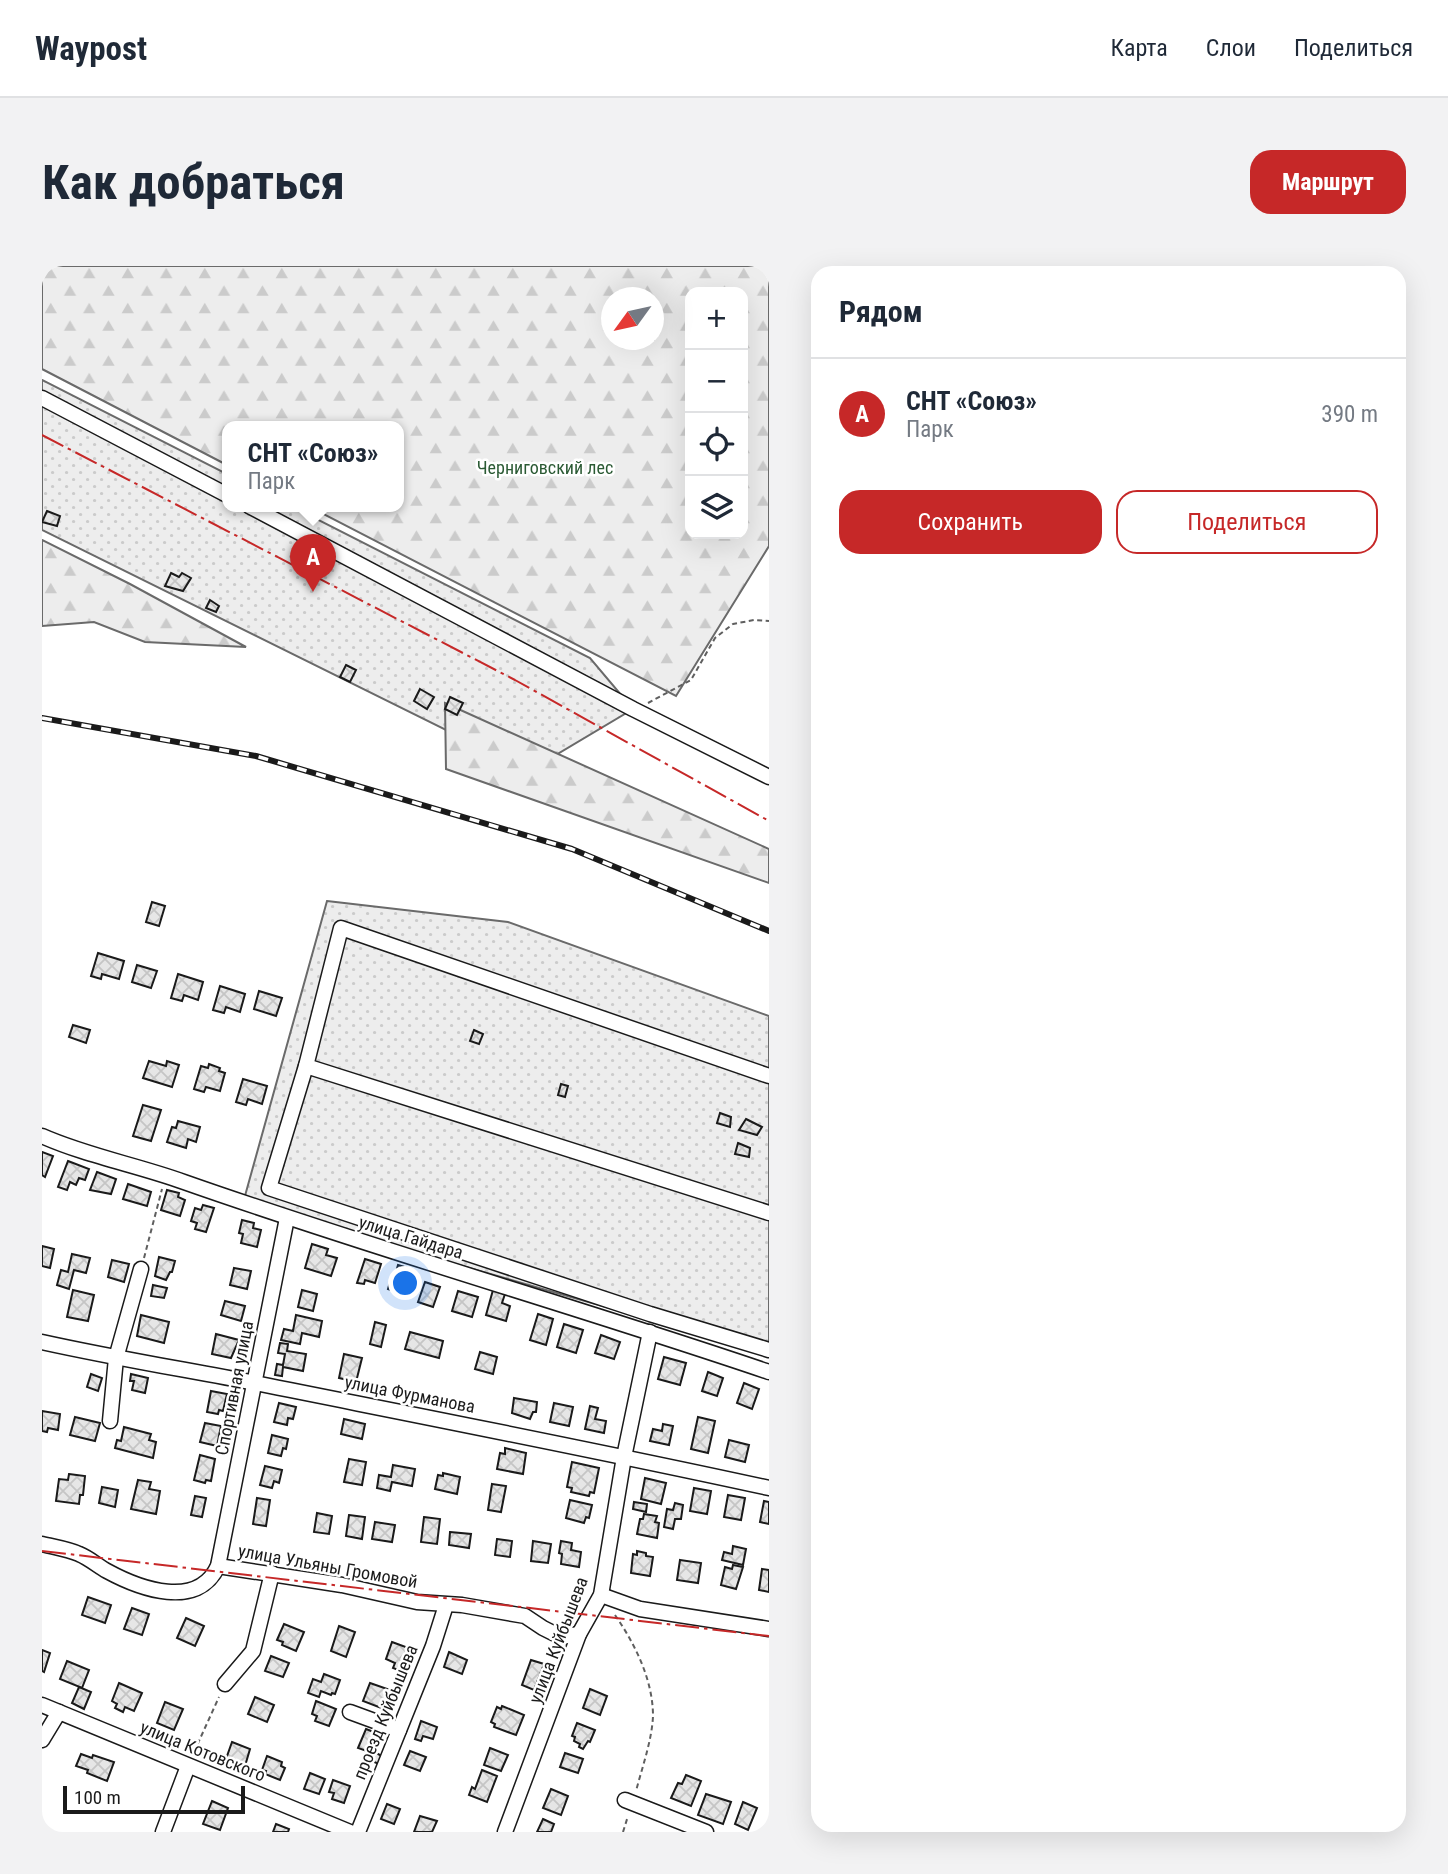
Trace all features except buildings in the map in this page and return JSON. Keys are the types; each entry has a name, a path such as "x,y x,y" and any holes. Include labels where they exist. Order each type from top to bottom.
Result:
{"street":[{"path":"42,398 222,492"},
{"path":"260,512 633,709 769,777"},
{"path":"769,1076 341,928 306,1066 269,1188 650,1314 769,1350"},
{"path":"306,1066 769,1213"},
{"name":"улица Гайдара","path":"42,1136 244,1199 287,1218 769,1372"},
{"name":"Спортивная улица","path":"218,1566 287,1218"},
{"path":"110,1421 116,1358 141,1269"},
{"name":"улица Куйбышева","path":"505,1832 579,1634 601,1595 624,1457 650,1332"},
{"name":"улица Фурманова","path":"42,1342 769,1488"},
{"name":"улица Ульяны Громовой","path":"42,1544 79,1553 128,1580 147,1588 168,1592 197,1588 213,1577 218,1566 342,1585 417,1602 462,1605 525,1616 543,1629 561,1637 579,1634"},
{"path":"225,1685 253,1651 272,1573"},
{"path":"601,1595 640,1609 769,1629"},
{"name":"проезд Куйбышева","path":"358,1832 433,1646 446,1605"},
{"name":"улица Котовского","path":"42,1704 350,1832"},
{"path":"42,1740 59,1712"},
{"path":"350,1712 398,1730"},
{"path":"163,1832 188,1766"},
{"path":"629,1802 706,1832"}],"path":[{"path":"633,709 691,680 715,638 733,624 754,620 769,621"},
{"path":"141,1269 165,1175"},
{"path":"616,1615 632,1641 652,1692 653,1719 623,1832"},
{"path":"188,1766 225,1685"}],"green space":[{"name":"Черниговский лес","path":"42,266 769,266 769,546 676,696 320,512 404,512 404,421 222,421 222,462 42,369"},
{"path":"42,380 222,471 222,512 303,512 590,658 633,709 529,771 42,530"},
{"path":"42,540 246,647 145,642 94,622 42,626"},
{"path":"445,703 769,849 769,883 446,769"},
{"path":"327,901 508,922 769,1016 769,1354 243,1203"}],"railway":[{"path":"42,718 256,756 572,849 769,931"}],"power":[{"path":"42,435 515,680 769,821"},
{"path":"42,1551 769,1636"}],"place":[{"name":"СНТ «Союз»","path":"313,592"}]}
